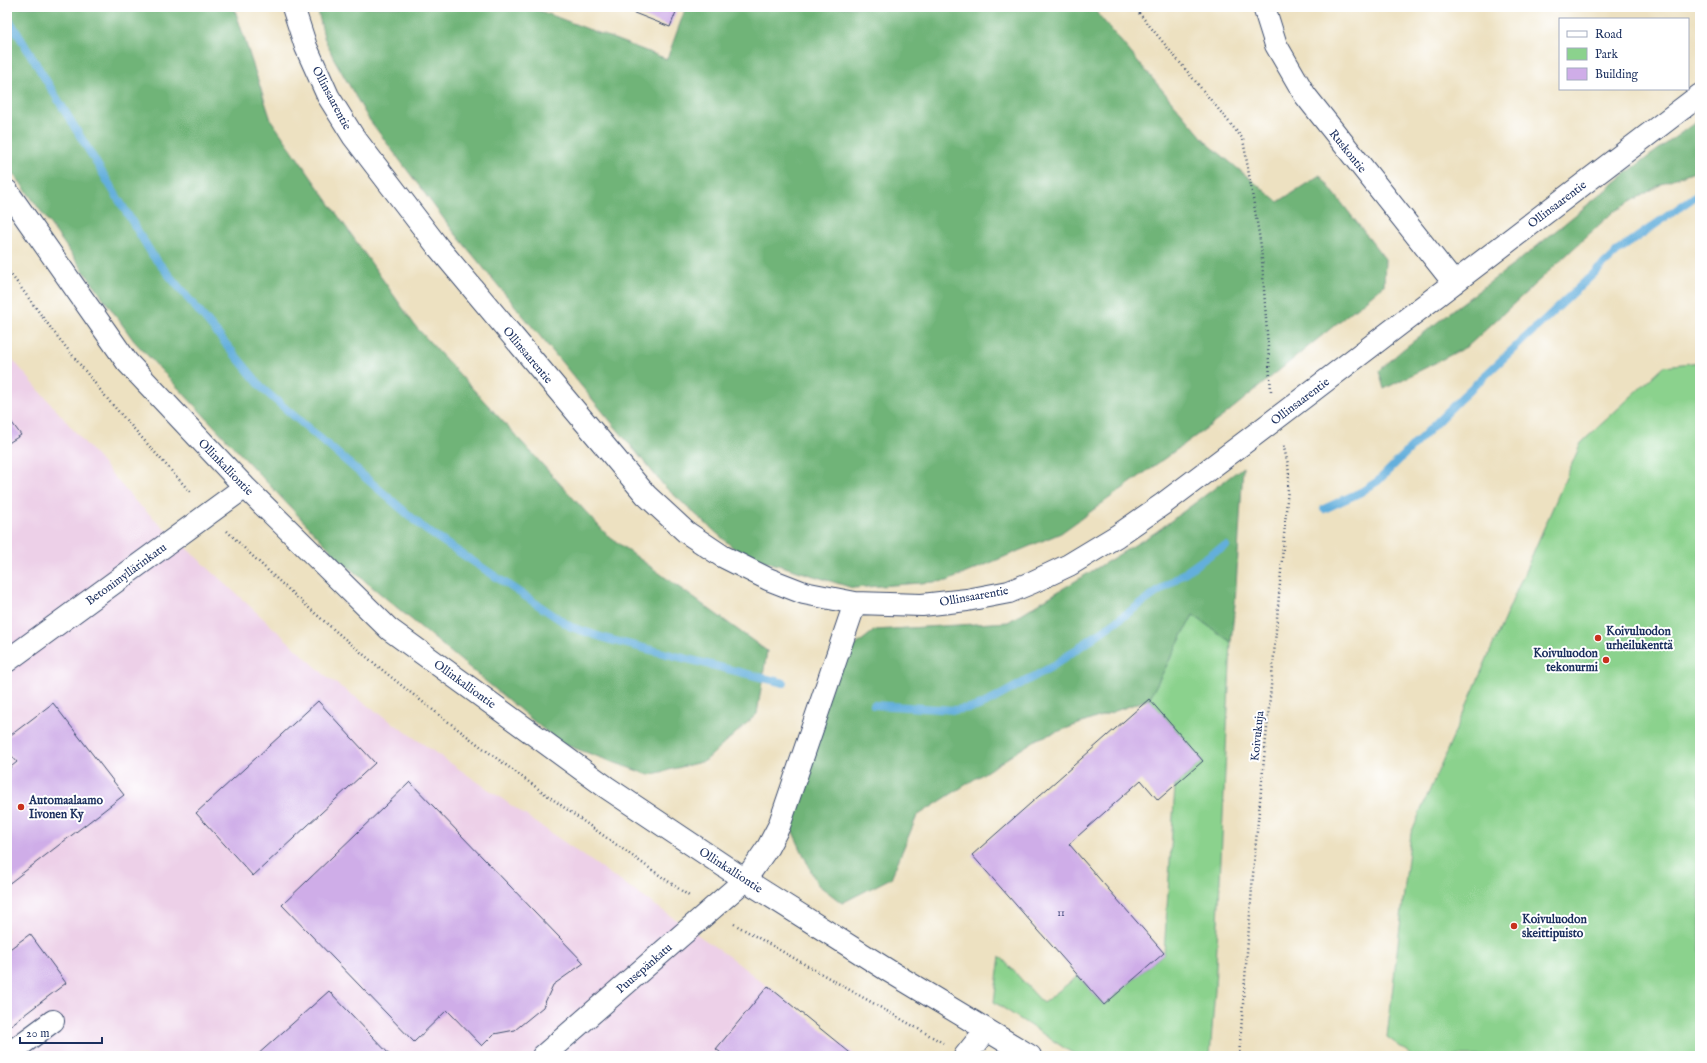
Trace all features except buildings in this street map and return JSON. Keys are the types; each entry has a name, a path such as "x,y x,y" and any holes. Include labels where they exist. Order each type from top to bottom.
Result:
{"street":[{"name":"Ollinsaarentie","path":"293,7 306,47 325,89 353,136 438,247 646,495 686,532 722,556 768,579 804,593 855,603 922,605 967,600 1009,592 1069,564 1117,536 1163,504 1273,421 1700,95"},
{"name":"Ruskontie","path":"1264,7 1276,45 1305,96 1454,283"},
{"name":"Ollinkalliontie","path":"7,191 127,362 245,487 389,629 606,788 744,880 889,971 1030,1056"},
{"name":"Betonimyllärinkatu","path":"7,661 245,487"},
{"path":"744,880 768,847 779,826 855,603"},
{"name":"Puusepänkatu","path":"544,1056 744,880"},
{"path":"7,1055 53,1021"},
{"path":"965,1056 986,1030"}],"path":[{"name":"Koivukuja","path":"1134,7 1243,139 1261,246 1273,421 1285,449 1289,476 1273,666 1254,862 1246,987 1239,1056"}],"shaded area":[{"path":"7,353 135,501 328,678 731,958 857,1056 7,1056"}],"green space":[{"path":"7,7 234,7 271,120 416,327 608,536 767,651 757,714 705,761 649,775 560,743 341,561 134,341 7,164"},
{"path":"317,7 530,7 667,59 686,7 1092,7 1207,143 1278,202 1320,175 1385,259 1384,285 1222,417 1061,533 947,581 853,588 739,553 665,487 453,231 368,118 333,57 324,37"},
{"path":"1700,119 1700,169 1667,181 1613,212 1468,346 1384,389 1379,371 1401,351 1520,260 1629,171"},
{"name":"Koivuluodon urheilukenttä","path":"1700,362 1700,1056 1413,1056 1387,1037 1411,833 1581,443 1664,366"},
{"path":"1243,467 1235,604 1231,642 1193,615 1149,699 1037,739 917,816 891,878 842,903 817,884 786,817 842,656 875,630 1008,622 1156,532"},
{"path":"1193,615 1231,642 1215,989 1210,1056 1079,1056 994,1002 1000,956 1043,1003 1078,976 1104,1005 1164,953 1175,786 1203,761 1149,699"}],"waterway":[{"path":"7,16 153,256 264,390 426,530 571,627 607,639 784,683"},
{"path":"1324,509 1361,492 1378,481 1460,399 1619,250 1700,193"},
{"path":"874,705 955,710 976,707 992,700 1053,666 1214,552 1226,546"}],"place":[{"name":"Koivuluodon urheilukenttä","path":"1598,638"},
{"name":"Koivuluodon tekonurmi","path":"1606,660"},
{"name":"Automaalaamo Iivonen Ky","path":"21,807"},
{"name":"Koivuluodon skeittipuisto","path":"1514,926"}]}
